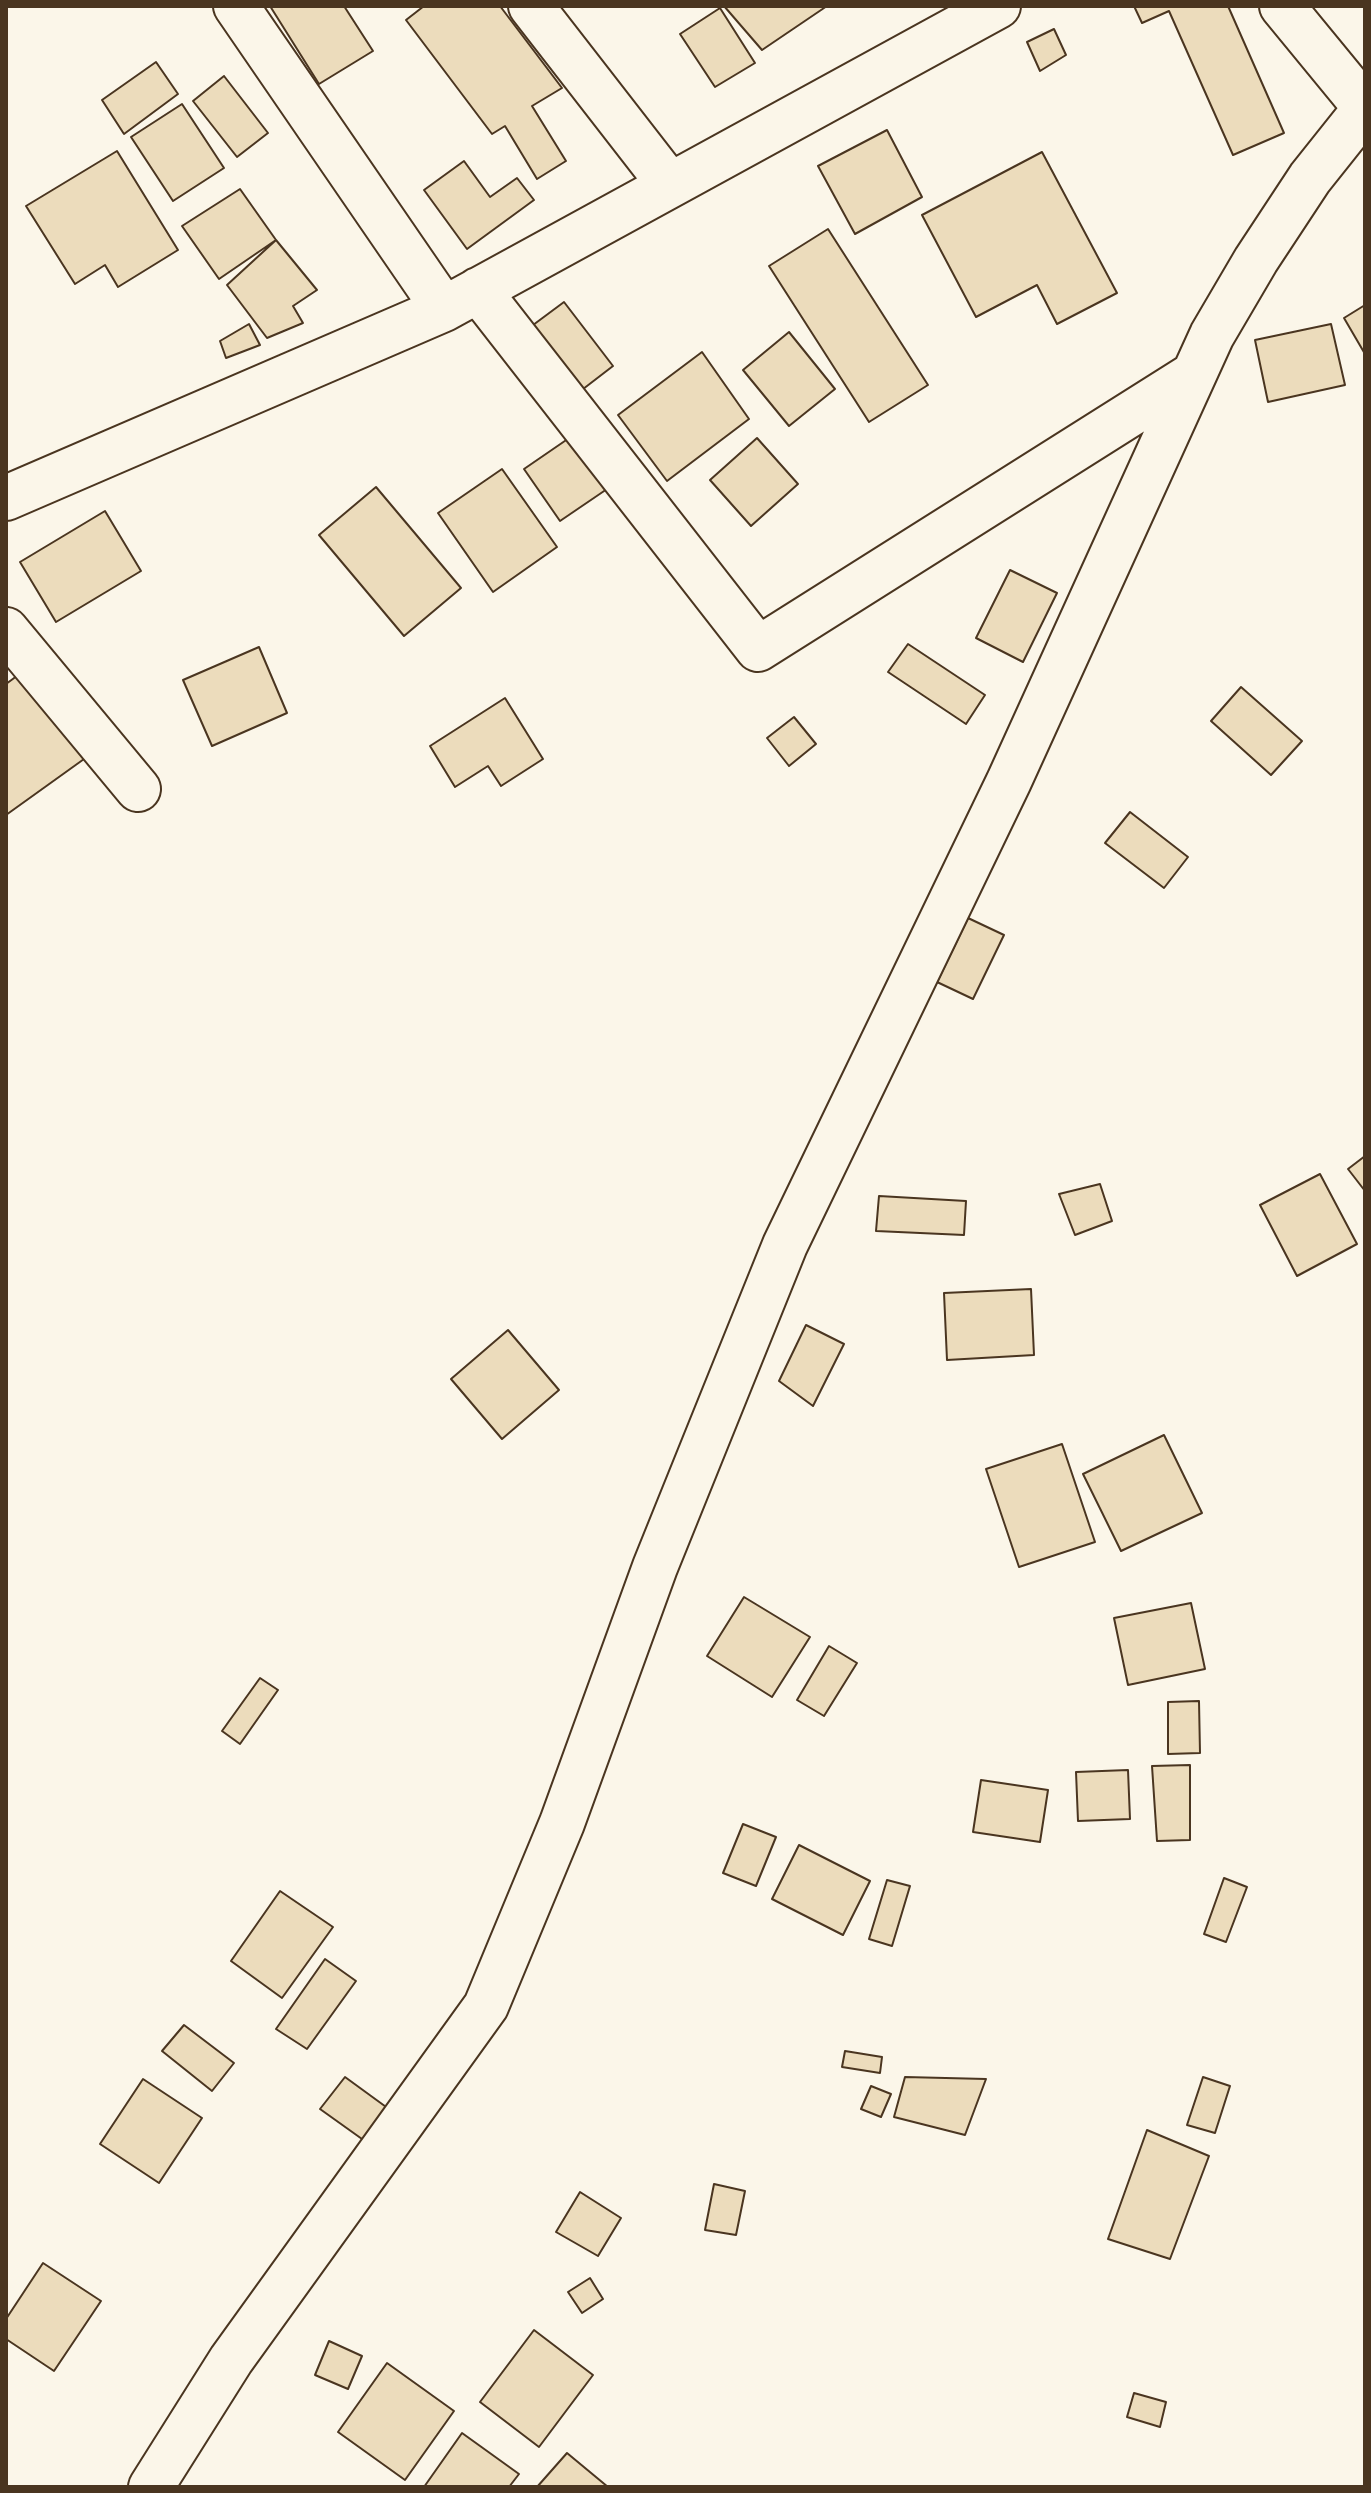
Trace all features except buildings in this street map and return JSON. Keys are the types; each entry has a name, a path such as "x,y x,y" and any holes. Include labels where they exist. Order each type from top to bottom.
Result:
{"street":[{"path":"236,6 461,300 758,649 1194,374"},
{"path":"531,6 670,185"},
{"path":"6,498 461,300 998,6"},
{"path":"151,2487 231,2360 486,2006 562,1823 655,1567 785,1245 1009,781 1212,335 1310,178 1365,108 1282,6"},
{"path":"6,630 138,789"}]}
